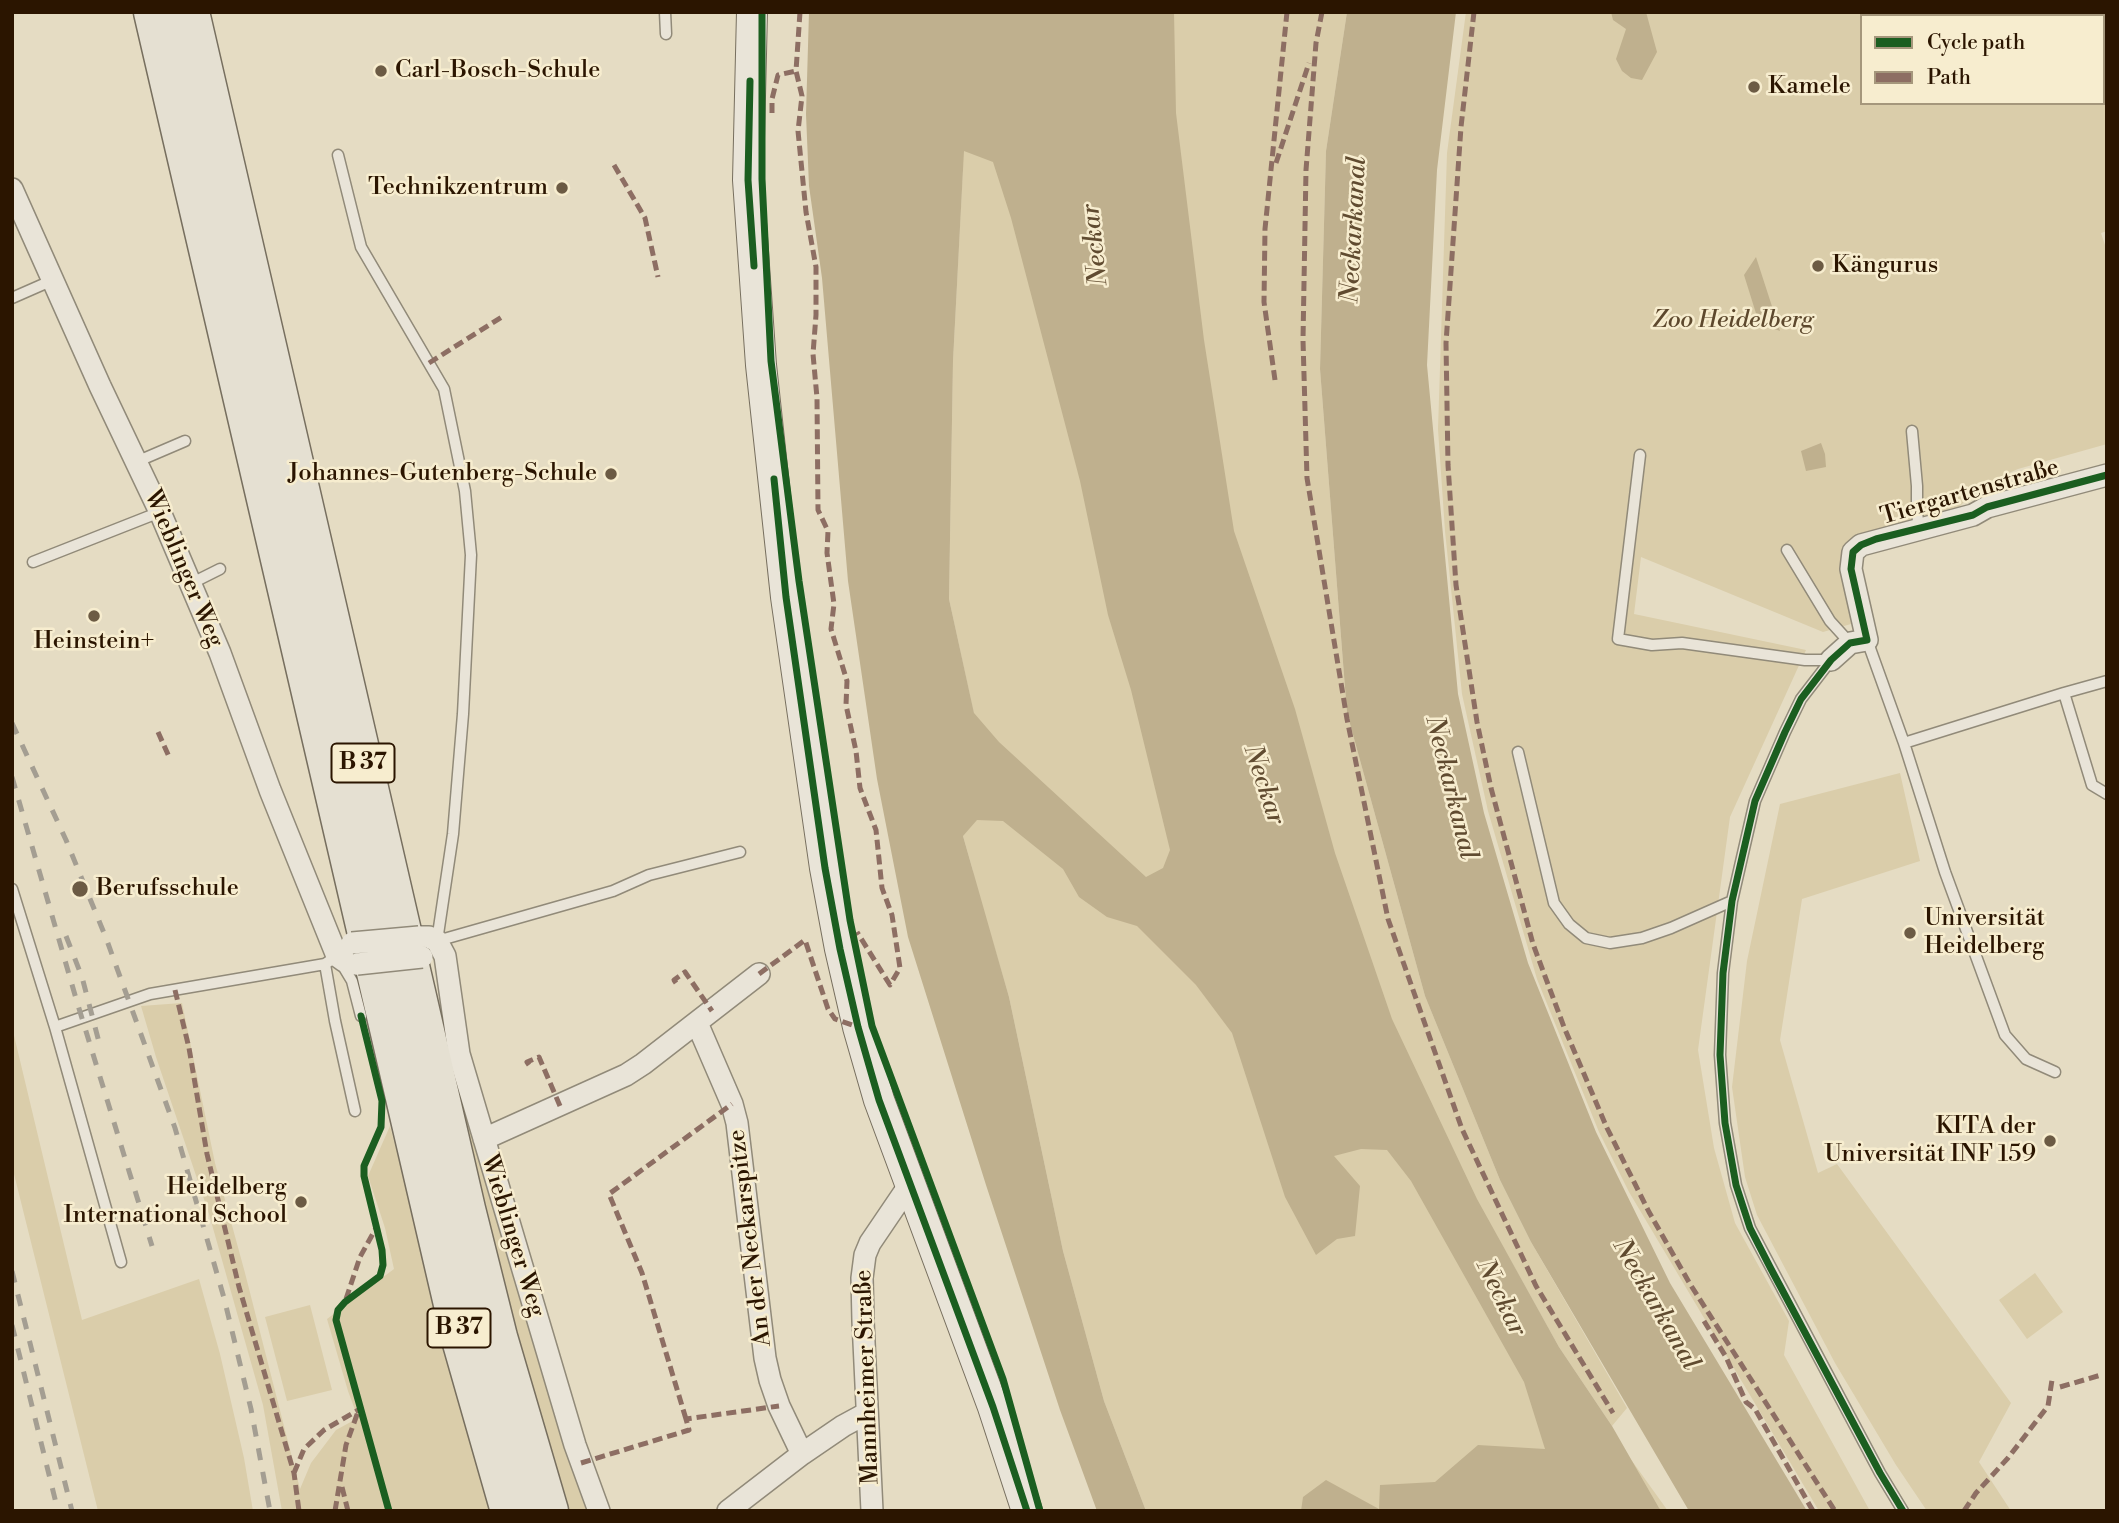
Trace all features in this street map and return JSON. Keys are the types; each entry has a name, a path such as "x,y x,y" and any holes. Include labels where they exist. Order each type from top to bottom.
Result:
{"highway":[{"name":"B 37","path":"153,12 462,1343 510,1511"},
{"name":"B 37","path":"190,12 466,1209 498,1337 549,1511"}],"street":[{"path":"752,12 748,180 761,365 786,597 825,868 840,949 878,1100 993,1408 1027,1511"},
{"name":"Wieblinger Weg","path":"12,189 160,512 229,676 270,790 343,957"},
{"name":"Tiergartenstraße","path":"1858,642 1851,569 1853,552 1861,545 2107,475"},
{"path":"1831,660 1858,642"},
{"path":"343,957 431,948"},
{"name":"Wieblinger Weg","path":"431,948 458,1054 575,1445 598,1511"},
{"path":"484,1139 626,1075 759,974"},
{"name":"An der Neckarspitze","path":"697,1023 732,1104 737,1123 742,1146 765,1357 779,1406 802,1454"},
{"name":"Mannheimer Straße","path":"872,1511 862,1278 865,1255 870,1243 910,1184"},
{"path":"728,1511 802,1454 867,1413"}],"lane":[{"path":"665,12 666,34"},
{"path":"338,155 361,247 444,389 465,491 471,555 463,714 453,834 431,948 613,891 649,875 740,852"},
{"path":"12,298 53,280"},
{"path":"1912,432 1919,528"},
{"path":"136,462 185,441"},
{"path":"1640,455 1618,639 1652,645 1682,643 1805,660 1831,660"},
{"path":"33,562 160,512"},
{"path":"1787,550 1830,621 1858,642 1904,743 1945,873 2005,1035 2026,1059 2054,1072"},
{"path":"190,584 220,569"},
{"path":"1831,660 1801,699 1755,801 1732,901 1723,973 1720,1055 1725,1124 1736,1185 1750,1228 1880,1473 1903,1511"},
{"path":"1904,743 2107,681"},
{"path":"2064,693 2092,785 2107,794"},
{"path":"1518,752 1554,903 1569,924 1586,938 1610,943 1642,938 1732,901"},
{"path":"12,889 55,1027 121,1262"},
{"path":"343,957 361,1016"},
{"path":"55,1027 150,994 343,957"},
{"path":"343,957 342,1054 355,1111"}],"green space":[{"path":"964,12 1347,12 1326,151 1320,369 1347,713 1425,996 1500,1180 1531,1242 1627,1408 1612,1426 1559,1347 1505,1250 1563,1365 1668,1511 1146,1511 1104,1401 1063,1251 1009,997 992,939 976,918 973,871 963,836 974,714 949,599 953,361 963,168"},
{"name":"Zoo Heidelberg","path":"1466,12 2107,12 2107,231 2101,233 2107,251 2107,444 2018,469 1980,486 1954,512 1861,541 1851,569 1851,624 1823,632 1641,557 1634,614 1806,650 1730,817 1698,1050 1714,1148 1735,1223 1789,1321 1784,1355 1870,1511 1819,1511 1629,1192 1599,1132 1537,979 1488,811 1462,694 1445,531 1438,429 1447,153"},
{"path":"1900,773 1920,861 1802,899 1780,1040 1818,1173 1837,1164 2011,1403 1979,1462 2011,1511 1927,1511 1835,1363 1757,1215 1745,1177 1732,1087 1747,961 1780,804"},
{"path":"182,1003 215,1163 300,1489 311,1463 336,1430 358,1418 327,1319 394,1269 385,1228 368,1176 390,1126 494,1511 282,1511 263,1405 209,1214 141,1006"},
{"path":"12,1027 82,1320 199,1279 220,1354 253,1511 98,1511 12,1166"},
{"path":"448,1037 560,1434 587,1511 563,1511 439,1038"},
{"path":"2035,1273 2063,1312 2027,1339 1999,1300"},
{"path":"310,1305 332,1390 287,1401 265,1317"}],"water":[{"name":"Neckar","path":"809,12 1174,12 1176,113 1204,340 1234,531 1295,709 1335,853 1392,1019 1477,1199 1559,1347 1612,1426 1662,1511 1301,1511 1303,1497 1326,1480 1379,1509 1380,1485 1435,1482 1478,1445 1545,1449 1524,1382 1411,1181 1387,1150 1361,1149 1334,1156 1360,1186 1355,1236 1337,1239 1316,1255 1285,1197 1232,1033 1196,985 1137,926 1107,917 1079,897 1063,869 1003,821 977,820 963,836 1009,997 1063,1251 1104,1401 1146,1511 1097,1511 1060,1410 908,937 877,779 848,581 822,278 809,186 806,114","holes":["964,151 993,162 1011,218 1080,481 1108,615 1131,690 1170,850 1163,868 1146,877 999,742 974,713 949,599 953,361"]},
{"name":"Neckarkanal","path":"1347,12 1456,12 1437,170 1427,365 1458,694 1484,813 1528,963 1596,1132 1670,1283 1807,1511 1689,1511 1531,1242 1500,1180 1425,996 1347,713 1320,369 1326,151"},
{"path":"1611,12 1646,12 1657,52 1642,80 1631,78 1622,71 1616,59 1626,29 1613,20"},
{"path":"1756,257 1780,331 1759,323 1744,275"},
{"path":"1821,443 1826,467 1806,471 1801,451"}],"railway":[{"path":"12,723 66,840 106,938 175,1128 224,1298 251,1409 270,1511"},
{"path":"12,777 152,1246"},
{"path":"66,936 82,977 100,1046"},
{"path":"12,1271 72,1511"},
{"path":"12,1325 58,1511"}],"marked path":[{"path":"800,12 796,71 802,96 798,131 806,212 816,267 813,354 817,398 818,510 828,531 827,553 834,604 831,629 847,681 846,705 856,751 860,788 876,830 882,888 892,915 900,968 890,985 857,932"},
{"path":"1275,380 1264,302 1265,229 1287,12"},
{"path":"1322,12 1316,43 1306,170 1303,340 1307,478 1347,719 1388,919 1462,1129 1536,1286 1613,1413"},
{"path":"1474,12 1461,127 1446,343 1448,465 1456,585 1477,722 1491,788 1533,944 1564,1027 1607,1128 1649,1212 1690,1284 1835,1511"},
{"path":"1276,163 1309,63"},
{"path":"772,113 772,99 778,75 796,71"},
{"path":"614,165 645,218 658,277"},
{"path":"429,363 505,315"},
{"path":"158,732 170,759"},
{"path":"759,974 805,940 828,1009 835,1019 858,1027"},
{"path":"676,983 674,980 685,972 712,1011"},
{"path":"175,990 189,1048 207,1154 239,1287 294,1473 299,1511"},
{"path":"529,1065 527,1062 539,1057 560,1106"},
{"path":"686,1419 642,1273 609,1194 732,1104"},
{"path":"346,1299 360,1257 376,1228"},
{"path":"1704,1321 1726,1357 1746,1402 1755,1409 1813,1511"},
{"path":"2060,1387 2101,1375"},
{"path":"1964,1511 2048,1406 2052,1380"},
{"path":"581,1463 689,1430 686,1419 779,1406"},
{"path":"335,1511 346,1445 359,1409"},
{"path":"294,1473 304,1449 324,1430 360,1409"},
{"path":"342,1487 348,1511"}],"cycle path":[{"path":"762,12 762,179 771,361 799,581 850,920 872,1026 1003,1379 1040,1511"},
{"path":"750,81 748,180 754,266"},
{"path":"1903,1511 1771,1269 1750,1228 1736,1185 1725,1123 1720,1055 1723,973 1732,901 1755,801 1801,699 1831,660 1850,643 1867,640 1851,569 1853,552 1861,545 1876,539 1973,515 1987,507 2107,475"},
{"path":"774,479 786,597 825,868 858,1027 879,1100 993,1407 1027,1511"},
{"path":"361,1016 382,1101 381,1127 364,1166 364,1176 382,1250 383,1265 380,1276 338,1310 336,1320 389,1511"}],"place":[{"name":"Carl-Bosch-Schule","path":"381,71"},
{"name":"Kamele","path":"1754,87"},
{"name":"Technikzentrum","path":"562,188"},
{"name":"Kängurus","path":"1818,266"},
{"name":"Johannes-Gutenberg-Schule","path":"611,474"},
{"name":"Heinstein+","path":"94,616"},
{"name":"Berufsschule","path":"80,889"},
{"name":"Universität Heidelberg","path":"1910,933"},
{"name":"KITA der Universität INF 159","path":"2050,1141"},
{"name":"Heidelberg International School","path":"301,1202"}]}
